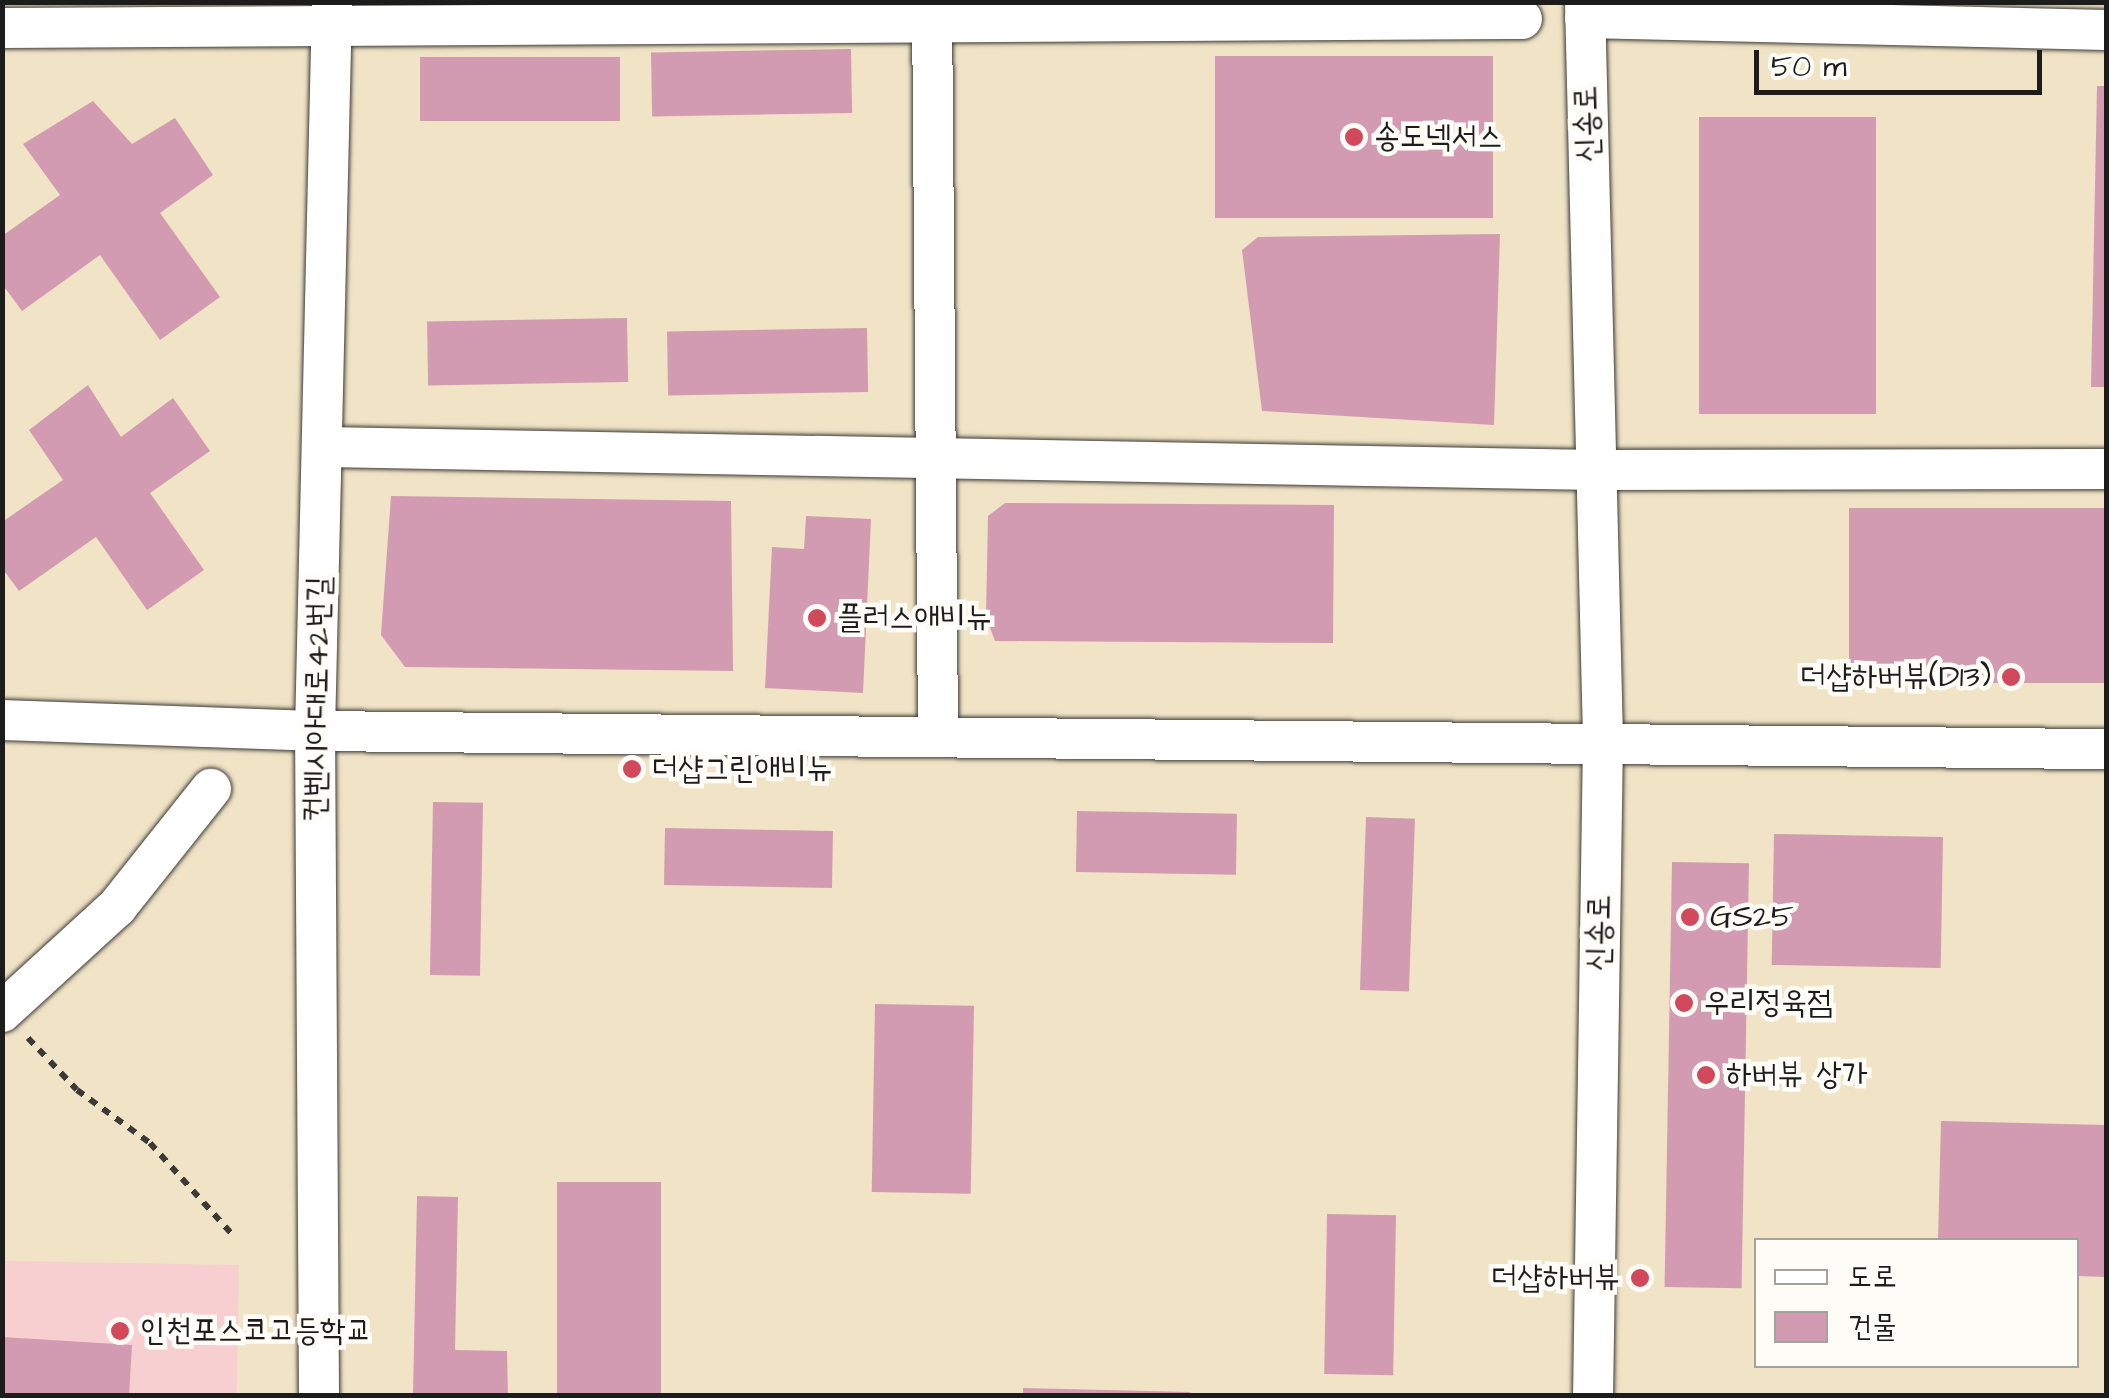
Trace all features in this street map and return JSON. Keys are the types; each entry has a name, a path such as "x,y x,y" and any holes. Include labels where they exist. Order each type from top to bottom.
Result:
{"street":[{"name":"신송로","path":"1593,1396 1603,740 1585,10 2106,30"},
{"path":"933,12 938,734"},
{"path":"2,28 332,16 933,12 1522,19"},
{"name":"컨벤시아대로42번길","path":"318,1396 315,731 325,448 332,16"},
{"path":"325,448 1597,470 2106,470"},
{"path":"2,720 315,731 1603,740 2106,749"},
{"path":"2,1012 116,907 211,789"}],"path":[{"path":"54,1066 77,1090 128,1122 232,1234"}],"shaded area":[{"name":"인천포스코고등학교","path":"3,1261 239,1265 237,1396 2,1396"}],"building":[{"path":"851,49 852,113 652,116 651,52"},
{"name":"송도넥서스","path":"1215,56 1493,56 1493,218 1215,218"},
{"path":"420,57 620,57 620,121 420,121"},
{"path":"2097,86 2106,86 2106,387 2091,387"},
{"path":"93,101 132,144 175,118 213,175 160,213 220,297 160,340 100,255 22,311 2,284 2,236 60,195 23,144"},
{"path":"1699,117 1876,117 1876,414 1699,414"},
{"path":"1500,234 1494,425 1262,411 1242,250 1258,237"},
{"path":"627,318 628,382 428,385 427,321"},
{"path":"867,328 868,392 668,395 667,331"},
{"path":"88,385 121,437 173,398 210,451 150,493 204,570 147,610 96,537 19,591 2,568 2,522 63,480 29,430"},
{"path":"391,496 731,501 733,671 405,667 381,635"},
{"path":"1005,503 1334,505 1333,643 995,641 986,617 988,516"},
{"path":"1849,508 2106,508 2106,683 1849,683"},
{"name":"플러스애비뉴","path":"806,516 871,519 863,693 765,688 772,547 804,549"},
{"path":"433,802 483,803 480,976 430,975"},
{"path":"1077,811 1237,814 1236,875 1076,872"},
{"path":"1366,817 1415,819 1409,992 1360,990"},
{"path":"665,828 833,831 832,888 664,885"},
{"path":"1774,834 1943,837 1941,968 1772,965"},
{"name":"하버뷰 상가","path":"1672,862 1749,863 1742,1288 1665,1287"},
{"path":"875,1004 974,1006 971,1194 872,1192"},
{"path":"1941,1121 2106,1125 2106,1277 2079,1276 2079,1238 1938,1238"},
{"path":"557,1182 661,1182 661,1396 557,1396"},
{"path":"417,1196 458,1197 455,1350 507,1351 508,1396 413,1396"},
{"path":"1327,1214 1396,1215 1393,1375 1324,1374"},
{"path":"2,1337 132,1345 129,1396 2,1396"},
{"path":"1023,1388 1190,1392 1190,1396 1023,1396"}],"place":[{"name":"송도넥서스","path":"1354,137"},
{"name":"플러스애비뉴","path":"817,618"},
{"name":"더샵하버뷰(D13)","path":"2011,677"},
{"name":"더샵그린애비뉴","path":"632,769"},
{"name":"GS25","path":"1690,917"},
{"name":"우리정육점","path":"1684,1003"},
{"name":"하버뷰 상가","path":"1706,1075"},
{"name":"더샵하버뷰","path":"1640,1278"},
{"name":"인천포스코고등학교","path":"120,1331"}]}
